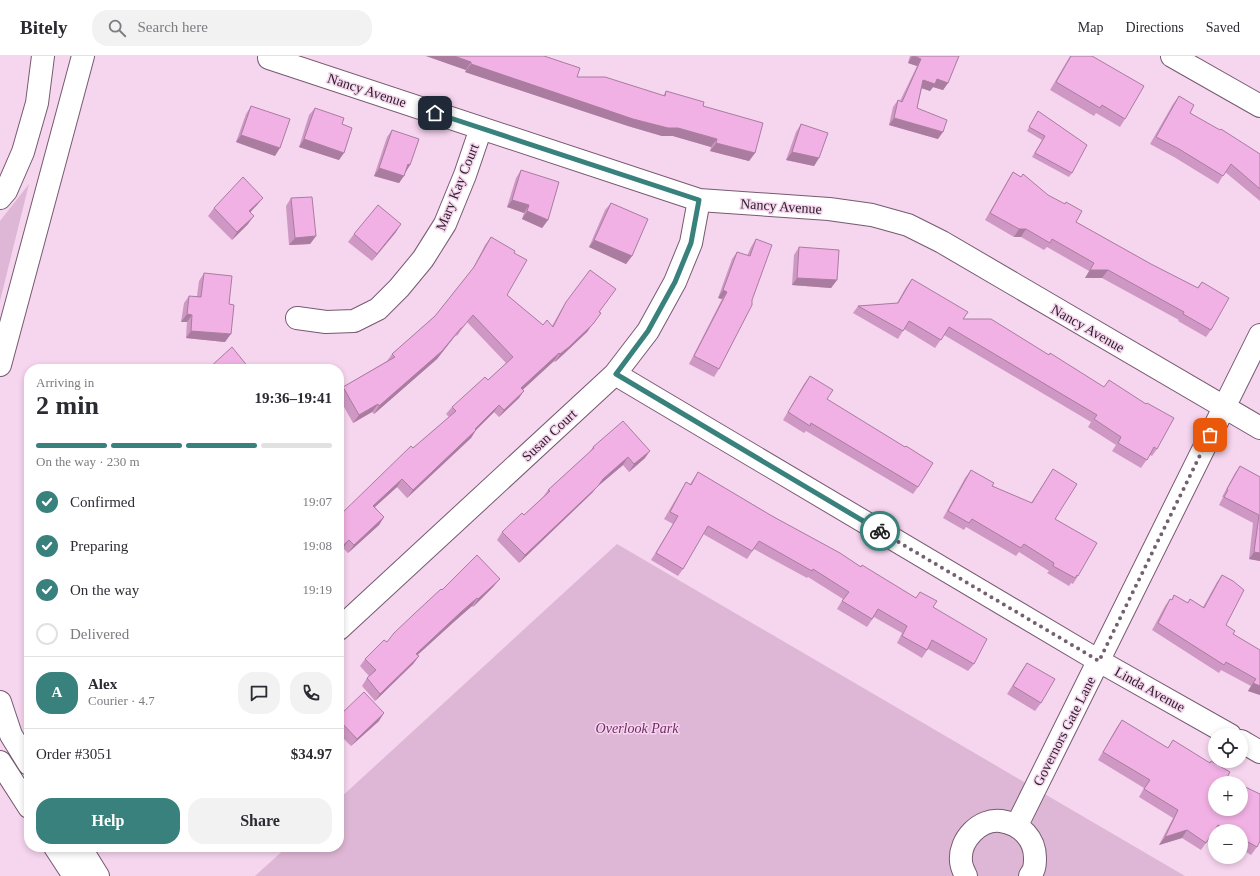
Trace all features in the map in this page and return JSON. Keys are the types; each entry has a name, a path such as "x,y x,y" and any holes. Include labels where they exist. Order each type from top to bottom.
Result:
{"main road":[{"path":"0,198 6,191 23,152 37,103 43,56"},
{"path":"0,365 83,56"},
{"path":"1172,56 1260,106"},
{"name":"Nancy Avenue","path":"269,58 699,200 829,209 872,215 908,225 942,242 1260,428"},
{"name":"Mary Kay Court","path":"297,318 326,322 354,321 378,309 399,288 423,259 445,224 465,175 481,128"},
{"name":"Susan Court","path":"344,624 616,374 648,331 675,282 691,243 699,200"},
{"name":"Governors Gate Lane","path":"1017,825 1260,336"},
{"name":"Linda Avenue","path":"616,374 1099,661 1218,728"},
{"path":"0,702 11,735 24,756"},
{"path":"1248,745 1260,752"},
{"path":"0,762 24,799"},
{"path":"966,876 961,862 963,844 972,832 985,823 1000,821 1017,825 1029,837 1035,850 1034,868 1030,876"},
{"path":"58,852 74,876"},
{"path":"83,852 98,876"}],"green space":[{"path":"29,184 0,301 0,221"},
{"name":"Overlook Park","path":"617,544 1185,876 255,876 281,852 344,852 344,794"}],"building":[{"path":"454,56 544,56 580,68 577,77 605,77 665,96 666,91 704,102 703,106 763,123 755,153 716,143 717,139 678,128 668,128 633,119 471,64 471,62"},
{"path":"914,56 959,56 948,83 937,79 935,84 923,80 917,108 947,120 943,132 894,118 898,100 902,102 921,59"},
{"path":"1071,56 1092,56 1144,86 1125,119 1102,105 1100,108 1056,82"},
{"path":"1179,96 1194,105 1190,113 1220,130 1221,129 1260,154 1260,189 1231,164 1223,176 1156,137"},
{"path":"251,106 290,119 280,148 241,135"},
{"path":"315,108 344,118 342,124 352,128 344,153 304,139"},
{"path":"1038,111 1087,145 1072,173 1035,153 1045,136 1029,127"},
{"path":"801,124 828,133 819,158 792,152"},
{"path":"392,130 419,139 410,165 408,164 404,176 379,168"},
{"path":"521,170 559,182 548,220 527,211 529,205 512,200"},
{"path":"1013,172 1021,177 1023,174 1048,195 1065,204 1066,202 1082,211 1076,222 1151,264 1198,288 1202,282 1229,298 1211,330 1183,314 1184,312 1108,270 1090,270 1094,263 1052,239 1050,243 1026,229 1019,229 990,213"},
{"path":"243,177 263,198 249,211 254,216 237,232 214,208"},
{"path":"312,197 316,236 295,238 291,198"},
{"path":"611,203 648,219 632,256 594,240"},
{"path":"378,205 401,224 377,254 354,234"},
{"path":"491,237 527,260 507,295 543,325 547,320 553,327 566,302 590,270 616,289 599,312 601,313 593,324 569,347 560,354 559,353 521,388 524,391 504,410 499,405 475,429 476,430 413,490 402,479 373,506 384,517 354,545 349,540 344,544 344,511 411,446 413,448 456,411 452,407 485,377 488,380 513,357 473,315 442,351 379,406 378,404 359,415 344,389 344,386 395,357 392,354 435,316 474,267"},
{"path":"756,239 772,245 752,300 752,305 719,369 694,356 727,292 723,290 737,252 750,256"},
{"path":"799,247 839,250 837,280 797,278"},
{"path":"204,273 232,276 229,304 234,305 231,334 191,331 192,315 187,314 189,296 201,297"},
{"path":"912,279 968,312 963,319 991,319 1049,355 1050,353 1104,387 1109,380 1146,404 1147,403 1174,418 1157,449 1154,447 1147,460 1118,443 1121,437 1094,419 1097,415 949,327 941,340 909,321 903,331 858,306 898,303"},
{"path":"232,347 246,364 213,364"},
{"path":"810,376 833,390 827,399 933,463 918,487 811,423 810,426 788,412"},
{"path":"623,421 650,451 634,464 628,457 603,479 598,486 525,555 502,532 522,513 524,515 550,491 548,490 594,448 593,447"},
{"path":"1240,466 1260,477 1260,553 1254,552 1259,515 1224,497"},
{"path":"1053,469 1077,484 1055,519 1097,543 1078,576 1077,575 1075,578 1053,566 1054,563 1024,544 1021,548 972,519 969,523 948,511 971,470 994,483 992,486 1032,503"},
{"path":"698,472 772,516 840,553 861,567 862,565 916,598 920,592 937,601 933,607 987,639 974,664 932,640 927,650 902,636 907,626 878,609 872,619 842,601 849,592 813,569 812,571 759,541 752,551 708,526 683,569 656,553 678,516 670,512 686,482 691,485"},
{"path":"477,555 500,579 461,612 416,654 419,656 380,694 367,678 376,670 365,659 384,640 387,642 394,633 441,589 442,590"},
{"path":"1222,575 1233,581 1244,590 1226,625 1235,631 1233,634 1260,650 1260,686 1253,683 1256,679 1226,662 1224,665 1158,623 1170,599 1172,600 1174,595 1188,603 1190,599 1204,608"},
{"path":"1027,663 1055,679 1041,703 1013,686"},
{"path":"364,692 384,713 357,739 344,725 344,711"},
{"path":"1122,720 1168,748 1173,740 1208,762 1208,768 1223,768 1230,772 1228,776 1208,776 1208,816 1248,816 1248,788 1260,794 1260,841 1257,847 1248,842 1248,824 1208,824 1208,840 1206,843 1187,830 1165,837 1178,810 1144,789 1150,780 1103,752"}],"way so far":[{"path":"880,531 1099,661 1210,435"}],"route":[{"path":"435,113 699,200 691,243 675,282 648,331 616,374 880,531"}]}
